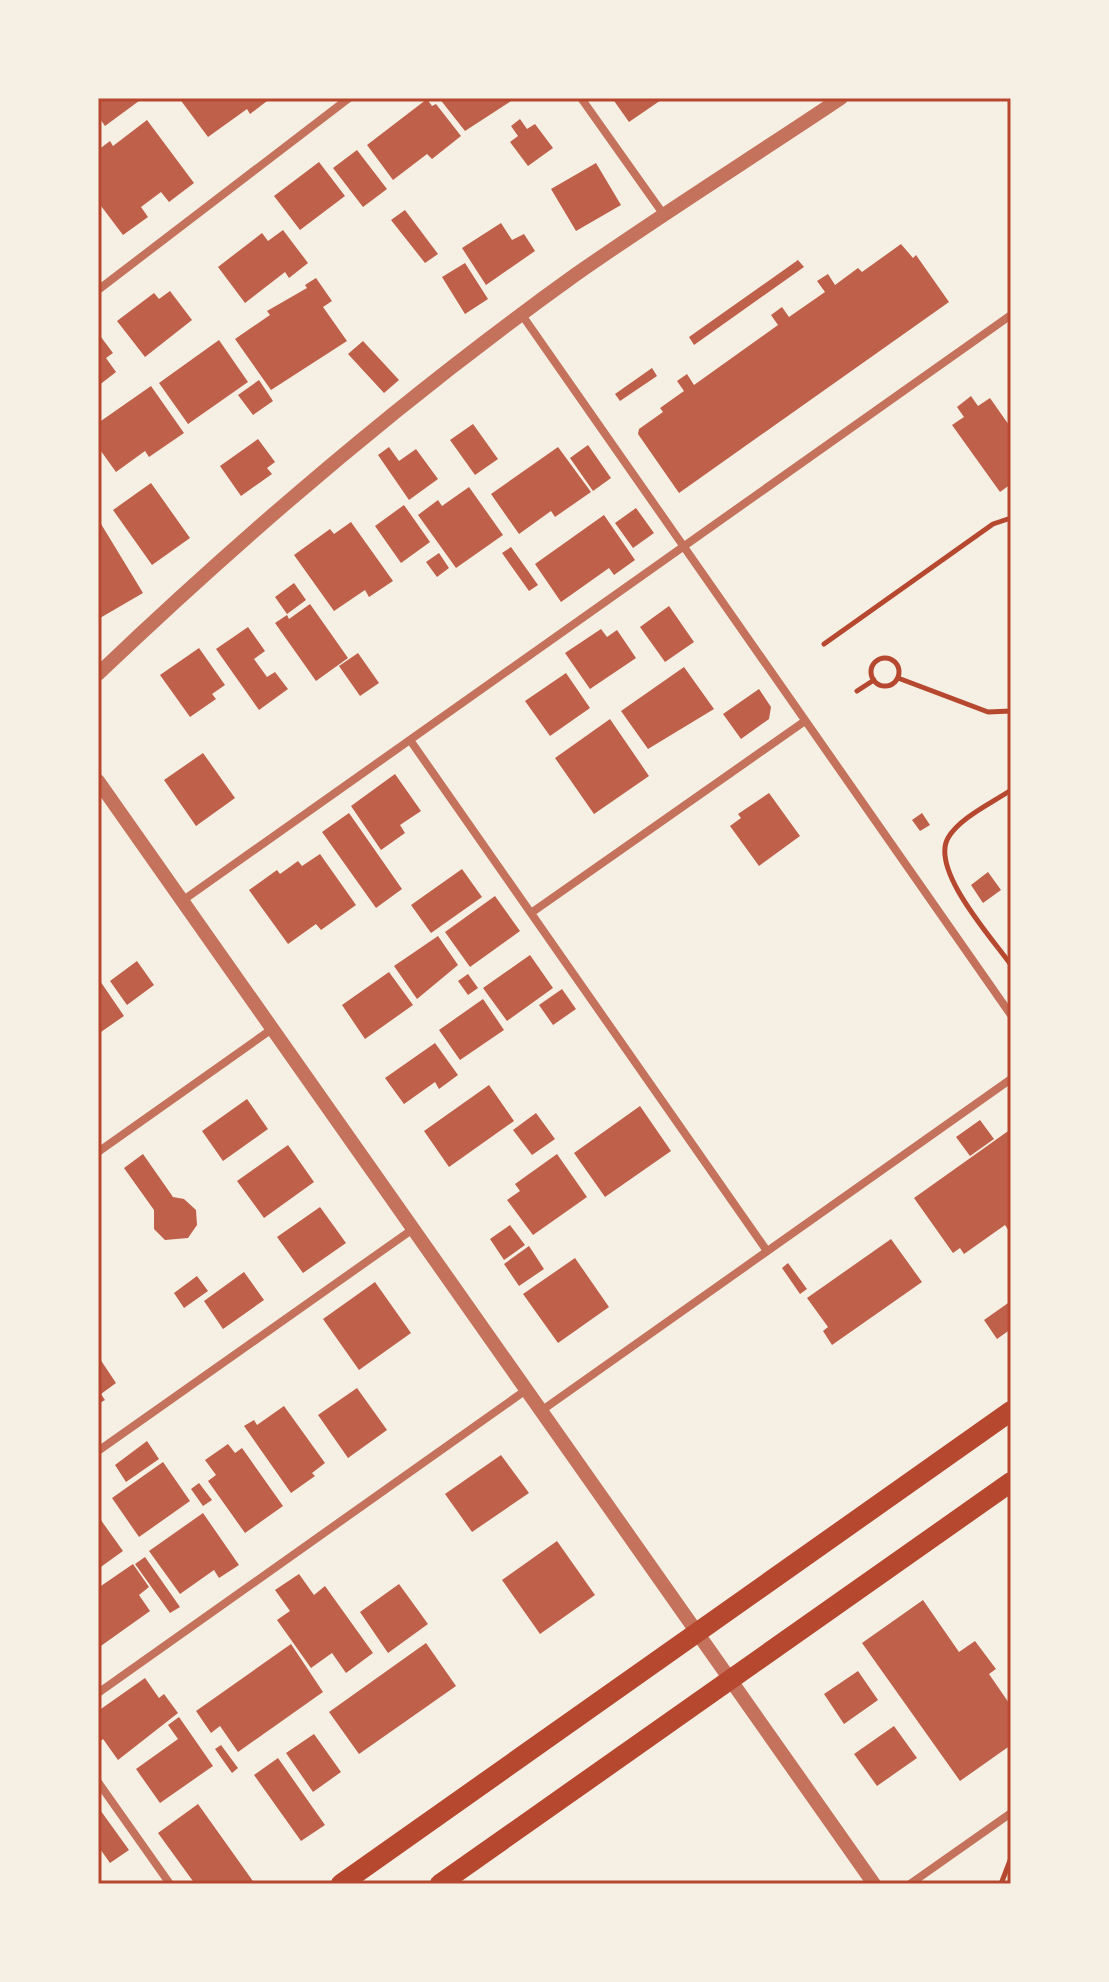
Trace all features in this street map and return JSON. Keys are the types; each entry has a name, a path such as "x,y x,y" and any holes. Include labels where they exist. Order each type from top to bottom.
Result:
{"main road":[{"path":"341,1884 1011,1411"},
{"path":"440,1884 1011,1482"}],"street":[{"path":"98,290 349,98"},
{"path":"581,98 664,216"},
{"path":"98,674 299,492 522,315 841,98"},
{"path":"522,315 1011,1015"},
{"path":"182,901 1011,315"},
{"path":"531,913 805,721"},
{"path":"410,740 767,1251"},
{"path":"98,781 874,1884"},
{"path":"98,1152 272,1029"},
{"path":"541,1411 1011,1079"},
{"path":"98,1451 413,1229"},
{"path":"98,1693 526,1390"},
{"path":"98,1782 170,1884"},
{"path":"910,1884 1011,1813"}],"path":[{"path":"824,644 993,524 1011,518"},
{"path":"874,680 872,665 884,657 897,664 898,678"},
{"path":"874,680 886,686 898,678"},
{"path":"898,678 988,712 1011,711"},
{"path":"857,691 874,680"},
{"path":"1011,790 952,832 943,850 947,874 1011,965"},
{"path":"946,823 952,832"},
{"path":"1001,1884 1011,1858"}],"building":[{"path":"98,98 143,98 105,126 98,116"},
{"path":"179,98 271,98 250,114 247,109 208,137"},
{"path":"439,98 508,98 511,101 465,131"},
{"path":"612,98 664,98 629,122"},
{"path":"427,99 432,106 436,104 461,136 432,159 427,154 393,180 367,145"},
{"path":"520,119 527,129 535,124 553,148 528,166 510,142 518,136 511,126"},
{"path":"147,120 194,183 169,202 161,192 141,207 148,217 123,235 98,202 98,150 110,141 113,146"},
{"path":"357,150 387,189 363,207 333,168"},
{"path":"319,162 345,196 300,230 274,196"},
{"path":"596,163 621,205 576,231 551,189"},
{"path":"405,210 438,254 425,263 391,220"},
{"path":"501,223 512,240 524,234 535,251 486,285 462,248"},
{"path":"283,230 308,263 289,278 285,272 245,303 218,267 262,233 268,241"},
{"path":"901,244 913,258 916,255 949,302 679,493 638,434 639,429 663,412 660,408 684,391 677,381 687,374 694,385 778,325 771,315 782,307 789,317 825,292 817,281 828,274 835,285 858,268 862,272"},
{"path":"798,260 804,267 694,345 689,337"},
{"path":"465,263 488,299 465,314 442,277"},
{"path":"316,278 332,301 323,307 347,341 271,390 235,339 270,315 267,311 307,288 305,285"},
{"path":"170,291 192,320 145,357 117,321 154,293 159,299"},
{"path":"98,333 113,353 106,358 116,372 98,386"},
{"path":"219,340 248,382 188,424 159,383"},
{"path":"363,341 399,380 384,393 348,354"},
{"path":"652,368 657,376 620,401 615,394"},
{"path":"259,380 273,401 253,415 238,395"},
{"path":"151,386 184,433 149,457 145,451 116,472 98,447 98,423"},
{"path":"971,396 978,406 990,398 1011,428 1011,484 1000,492 952,425 964,417 957,407"},
{"path":"473,424 498,459 475,475 450,440"},
{"path":"258,439 275,462 267,468 272,474 241,496 220,466"},
{"path":"588,445 611,478 593,491 570,458"},
{"path":"389,447 399,461 416,449 438,479 409,500 378,455"},
{"path":"558,447 591,492 555,517 551,511 519,534 491,494"},
{"path":"151,483 190,538 152,565 113,510"},
{"path":"469,487 503,535 456,568 418,515 438,500 442,506"},
{"path":"404,505 430,542 401,563 375,526"},
{"path":"636,508 654,533 633,548 615,523"},
{"path":"604,515 635,560 614,575 609,568 561,602 535,564"},
{"path":"98,519 143,593 100,618 98,615"},
{"path":"351,522 393,581 369,597 365,590 334,611 294,555 330,529 334,534"},
{"path":"511,547 538,585 529,591 502,553"},
{"path":"439,553 449,568 437,577 426,562"},
{"path":"294,583 306,600 287,614 275,597"},
{"path":"310,604 348,658 316,681 275,623 287,615 289,619"},
{"path":"669,606 694,642 665,662 640,627"},
{"path":"248,627 265,651 254,659 267,677 275,672 288,689 259,710 216,649"},
{"path":"601,629 607,637 617,630 636,658 590,689 565,653"},
{"path":"199,648 225,685 212,694 216,699 190,717 160,675"},
{"path":"358,653 379,683 360,696 339,666"},
{"path":"684,667 714,709 648,749 621,711"},
{"path":"566,673 590,708 550,736 525,701"},
{"path":"759,689 771,707 769,719 741,739 723,714"},
{"path":"610,719 649,776 594,814 555,758"},
{"path":"203,753 235,798 196,826 164,780"},
{"path":"395,774 421,811 400,825 405,833 381,850 351,806"},
{"path":"769,793 800,836 759,866 730,826 741,818 738,814"},
{"path":"349,813 402,889 376,908 322,832"},
{"path":"922,813 930,825 920,831 912,820"},
{"path":"320,854 356,905 321,930 316,924 288,944 249,890 277,870 280,874 298,861 302,866"},
{"path":"462,869 482,897 431,933 411,905"},
{"path":"988,872 1001,890 983,903 971,885"},
{"path":"495,896 520,931 470,967 445,932"},
{"path":"438,936 458,965 417,999 394,966"},
{"path":"530,955 553,988 507,1021 483,988"},
{"path":"137,961 154,985 127,1005 110,981"},
{"path":"389,972 413,1005 365,1039 342,1005"},
{"path":"468,974 478,988 468,995 458,981"},
{"path":"98,978 124,1016 98,1034"},
{"path":"562,989 576,1009 553,1025 539,1005"},
{"path":"483,999 504,1030 460,1060 439,1030"},
{"path":"435,1043 458,1075 439,1089 435,1082 404,1104 385,1078"},
{"path":"489,1085 514,1121 449,1167 424,1131"},
{"path":"247,1099 268,1129 223,1161 202,1131"},
{"path":"640,1106 671,1151 605,1197 574,1153"},
{"path":"536,1113 555,1139 532,1155 513,1130"},
{"path":"980,1120 994,1139 970,1156 956,1137"},
{"path":"1011,1129 1011,1234 1005,1225 964,1254 960,1248 953,1253 914,1198"},
{"path":"288,1145 314,1182 264,1218 237,1181"},
{"path":"143,1154 173,1197 184,1199 196,1210 197,1225 188,1238 165,1240 154,1229 154,1210 124,1168"},
{"path":"557,1154 587,1197 533,1235 507,1200 520,1191 515,1184"},
{"path":"320,1207 346,1243 303,1273 277,1237"},
{"path":"510,1225 525,1245 504,1260 490,1239"},
{"path":"891,1239 922,1282 832,1345 823,1331 828,1327 807,1298"},
{"path":"529,1246 544,1269 519,1286 504,1264"},
{"path":"575,1258 609,1307 558,1343 523,1294"},
{"path":"788,1263 807,1289 800,1294 782,1268"},
{"path":"244,1272 264,1300 223,1329 204,1301"},
{"path":"197,1276 208,1291 184,1308 174,1293"},
{"path":"375,1282 411,1333 359,1370 323,1319"},
{"path":"1011,1301 1011,1329 997,1339 984,1320"},
{"path":"98,1356 116,1383 101,1394 105,1400 98,1404"},
{"path":"357,1388 387,1430 348,1458 318,1415"},
{"path":"284,1406 325,1463 312,1473 315,1476 291,1493 244,1426 254,1420 257,1425"},
{"path":"147,1441 159,1459 126,1482 115,1465"},
{"path":"228,1444 235,1453 242,1448 283,1506 245,1533 208,1481 216,1475 205,1460"},
{"path":"501,1455 529,1493 472,1532 445,1494"},
{"path":"163,1462 190,1501 139,1537 112,1498"},
{"path":"199,1483 212,1500 203,1506 191,1489"},
{"path":"203,1513 239,1565 219,1578 214,1570 180,1594 149,1551"},
{"path":"98,1516 123,1551 98,1569"},
{"path":"557,1541 595,1595 540,1634 502,1580"},
{"path":"145,1557 180,1607 170,1613 135,1564"},
{"path":"133,1564 149,1587 139,1595 150,1611 98,1648 98,1588"},
{"path":"299,1574 314,1595 325,1586 373,1653 346,1673 332,1653 311,1668 277,1620 290,1611 275,1590"},
{"path":"399,1584 428,1624 388,1653 360,1612"},
{"path":"923,1600 959,1652 975,1641 996,1669 989,1674 1011,1706 1011,1745 960,1781 862,1643"},
{"path":"426,1643 456,1686 359,1754 329,1712"},
{"path":"291,1644 323,1692 238,1752 220,1726 211,1733 196,1711"},
{"path":"858,1671 878,1700 844,1724 824,1694"},
{"path":"145,1678 159,1698 164,1694 178,1713 118,1760 103,1739 98,1743 98,1711"},
{"path":"179,1717 213,1766 160,1803 136,1769 178,1739 168,1725"},
{"path":"894,1726 917,1758 877,1786 854,1754"},
{"path":"314,1734 341,1772 313,1792 286,1753"},
{"path":"221,1745 238,1768 232,1773 215,1749"},
{"path":"278,1758 325,1825 301,1841 254,1775"},
{"path":"198,1804 255,1884 195,1884 158,1833"},
{"path":"98,1807 129,1850 110,1863 98,1846"}]}
